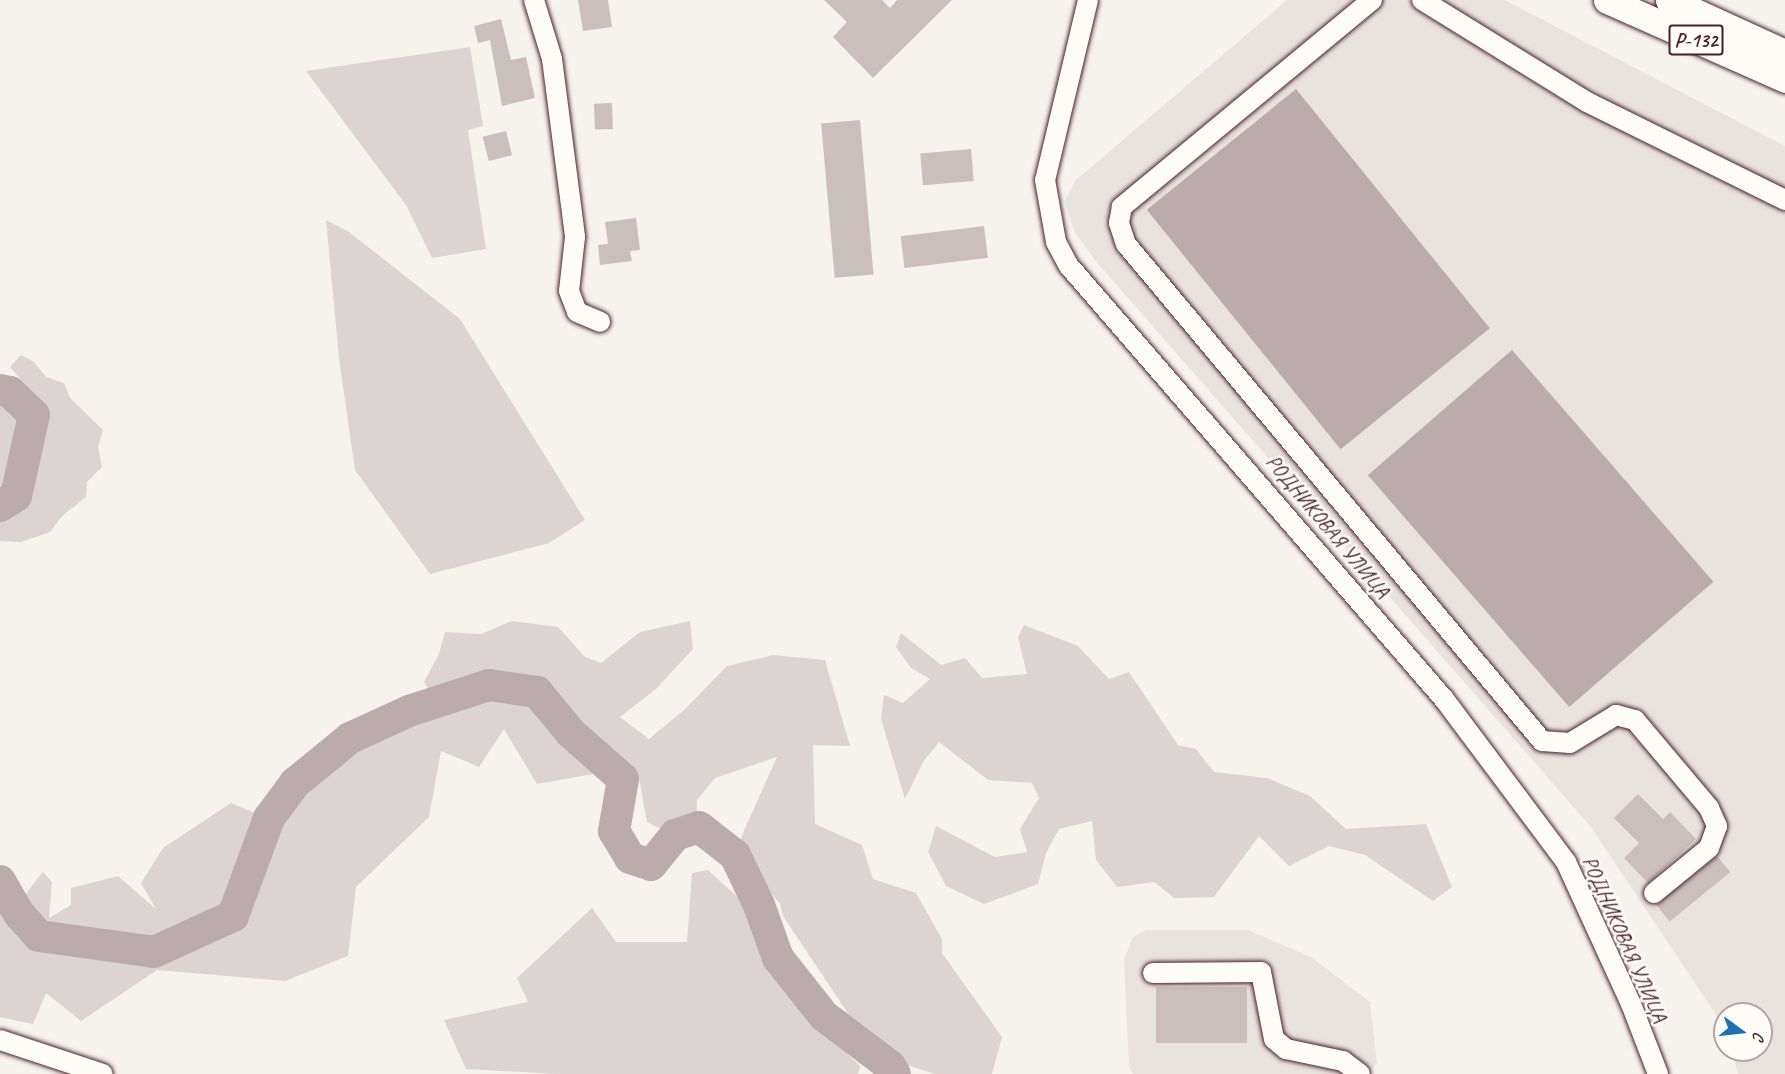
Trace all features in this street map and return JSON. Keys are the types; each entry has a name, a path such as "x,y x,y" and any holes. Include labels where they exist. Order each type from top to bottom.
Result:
{"highway":[{"name":"Р-132","path":"1607,0 1785,79"},
{"name":"Р-132","path":"1669,0 1785,53"}],"street":[{"path":"534,0 552,59 576,237 569,291 577,312 600,322"},
{"name":"РОДНИКОВАЯ УЛИЦА","path":"1088,0 1046,180 1056,242 1069,266 1444,699 1566,862 1631,1004 1658,1074"},
{"path":"1372,0 1122,207 1119,223 1126,244 1542,741 1570,743 1616,715 1635,720 1709,808 1717,826 1709,848 1654,893"},
{"path":"1422,0 1587,102 1785,200"},
{"path":"1153,973 1261,972 1274,1039 1286,1050 1343,1061 1360,1074"},
{"path":"0,1040 103,1074"}],"shaded area":[{"path":"1287,0 1505,0 1785,146 1785,1074 1738,1074 1735,1062 1773,1062 1773,1002 1713,1002 1713,1010 1591,827 1094,259 1074,231 1065,201 1075,181"},
{"path":"470,47 483,126 468,130 486,249 432,258 406,205 306,71"},
{"path":"1296,89 1490,328 1341,449 1147,210"},
{"path":"326,220 349,232 460,319 585,520 549,543 430,574 355,470 339,358"},
{"path":"1512,350 1713,582 1569,707 1368,475"},
{"path":"21,355 34,362 46,377 64,383 70,398 103,430 98,447 102,467 87,482 86,497 62,516 50,532 21,542 0,541 0,517 22,500 44,416 40,402 10,367"},
{"path":"0,396 26,416 20,461 0,493"},
{"path":"512,621 558,627 585,657 601,663 640,632 690,621 693,649 656,689 620,717 649,739 684,710 727,666 773,655 825,660 850,746 813,745 815,824 862,845 873,879 916,893 942,939 942,953 1002,1037 992,1074 935,1074 891,1060 855,1024 783,916 780,904 738,853 742,835 777,757 715,778 697,800 696,831 677,837 647,822 639,778 552,691 477,674 430,692 424,682 439,654 445,632 481,634"},
{"path":"1024,625 1078,646 1109,679 1129,672 1178,745 1196,749 1214,772 1267,778 1310,796 1346,829 1426,824 1452,887 1433,901 1365,855 1329,846 1289,866 1259,836 1214,897 1174,898 1154,882 1117,887 1096,860 1092,821 1059,829 1046,853 1038,884 984,904 946,886 928,852 936,826 995,857 1027,852 1020,829 1039,798 1032,783 988,780 939,742 923,762 905,799 881,719 884,695 903,703 930,679 911,668 896,647 901,633 941,665 965,658 982,678 1027,674 1018,637"},
{"path":"480,695 534,698 556,734 593,774 537,784 504,729 479,767 441,751 429,817 356,887 348,956 285,981 157,970 81,1021 46,993 33,1024 0,1017 0,901 30,943 148,959 240,924 290,780 351,747"},
{"path":"231,803 265,817 231,902 208,923 134,945 44,929 21,900 43,872 52,882 49,918 71,905 71,888 118,876 156,909 141,883 163,848"},
{"path":"708,870 748,907 760,944 801,1010 860,1066 858,1074 556,1074 466,1069 444,1020 528,1002 517,978 592,908 616,942 687,942 692,873"},
{"path":"1146,930 1248,930 1311,957 1370,1002 1377,1064 1364,1074 1133,1074 1129,1067 1124,959 1133,937"}],"building":[{"path":"578,0 608,0 612,27 583,31"},
{"path":"824,0 882,0 890,8 897,0 952,0 873,78 833,37 847,22"},
{"path":"501,19 511,60 526,57 535,98 502,106 490,40 478,43 474,26"},
{"path":"612,103 613,129 595,130 594,104"},
{"path":"860,120 874,274 835,278 821,123"},
{"path":"506,131 512,155 489,161 483,137"},
{"path":"971,149 974,181 923,185 920,153"},
{"path":"636,218 640,250 630,251 632,261 600,265 598,245 608,244 605,222"},
{"path":"984,226 988,258 905,268 901,236"},
{"path":"1638,794 1663,819 1670,812 1696,839 1648,883 1624,858 1639,843 1614,818"},
{"path":"1717,856 1730,872 1670,921 1656,905"},
{"path":"1156,987 1247,987 1247,1043 1156,1043"}],"waterway":[{"path":"0,390 10,392 34,415 16,496 0,506"},
{"path":"0,881 20,915 39,936 154,952 233,916 269,818 295,783 350,738 409,711 489,685 537,692 571,733 623,779 614,831 630,858 651,865 675,835 699,827 735,855 759,905 778,958 824,1016 890,1066 895,1074"}]}
